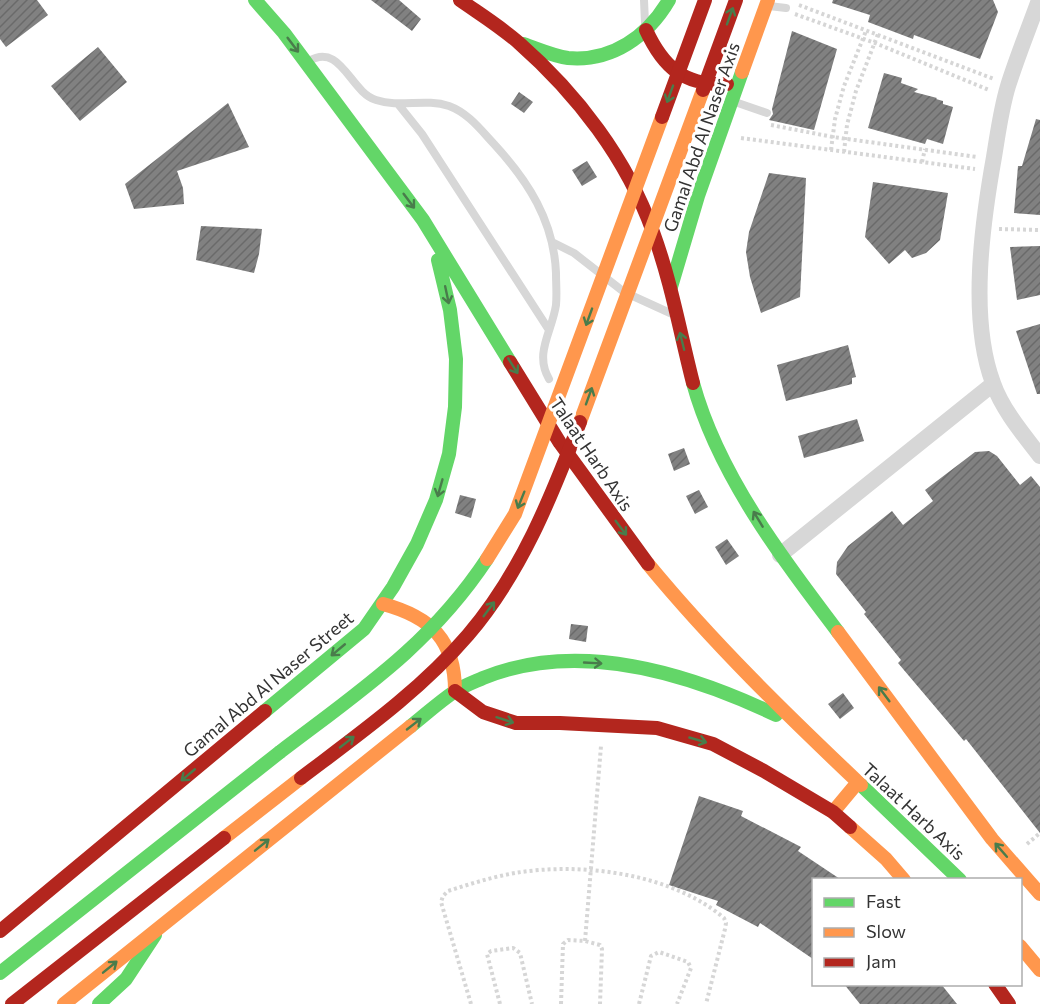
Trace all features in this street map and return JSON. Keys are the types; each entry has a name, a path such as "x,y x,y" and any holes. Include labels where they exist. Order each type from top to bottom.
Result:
{"main road":[{"name":"Talaat Harb Axis","path":"255,0 306,62 423,220 560,443 606,508 686,610 742,671 808,736 959,878"},
{"name":"Talaat Harb Axis","path":"460,0 518,42 567,91 597,128 628,177 653,231 671,287 699,404 717,450 780,555 992,839 1040,894"},
{"path":"518,42 568,58 585,57 619,48 646,30 657,19 669,0"},
{"path":"0,973 381,675 420,640 470,585 515,514 705,0"},
{"path":"12,1004 401,700 449,657 493,604 531,543 559,478 736,0"},
{"name":"Gamal Abd Al Naser Axis","path":"671,287 698,196 766,3"},
{"path":"646,30 659,56 681,76 709,85 738,82"},
{"name":"Gamal Abd Al Naser Street","path":"0,931 364,629 401,578 435,503 447,463 456,402 456,370 450,308 443,278 423,220"},
{"path":"383,604 411,612 424,619 434,629 450,653 454,667 455,691"},
{"path":"64,1004 455,691 497,673 541,663 598,663 664,673 726,692 783,719 808,736"},
{"path":"455,691 483,712 516,723 657,728 713,744 833,812 886,859 903,878"},
{"path":"833,812 858,782"},
{"path":"106,1002 136,967 160,927"},
{"path":"1022,948 1040,970"},
{"path":"996,986 1010,1004"}],"street":[{"path":"1039,0 1007,91 992,165 984,229 980,303 984,345 993,384 1008,411 1040,456"},
{"path":"780,555 993,384"}],"lane":[{"path":"644,0 646,30"},
{"path":"766,3 786,8"},
{"path":"306,62 319,57 332,58 338,62 354,84 375,100 398,104 427,101 440,103 462,113 504,155 525,183 541,211 552,242 557,290 556,304 542,355 545,372 549,379"},
{"path":"732,101 768,113"},
{"path":"398,104 422,134 549,330"},
{"path":"552,242 574,253 624,292 676,315"}],"path":[{"path":"797,4 878,34 1007,91 794,14 793,9 797,4"},
{"path":"831,150 844,86 866,31"},
{"path":"843,152 855,91 878,34"},
{"path":"769,125 845,139 925,149 992,165"},
{"path":"720,135 922,162 992,165"},
{"path":"922,162 925,149"},
{"path":"984,229 1040,230"},
{"path":"585,941 602,725"},
{"path":"471,1004 441,902 443,896 448,891 514,873 544,870 591,870 634,877 663,885 691,897 724,918 725,929 706,1004"},
{"path":"561,1004 563,944 568,940 596,942 602,949 600,1004"},
{"path":"500,1004 487,954 491,951 513,948 520,953 532,1004"},
{"path":"639,1004 651,956 659,952 688,962 691,968 677,1004"}],"building":[{"path":"0,0 37,0 48,15 6,47 0,39"},
{"path":"371,0 399,0 421,19 412,31"},
{"path":"833,0 993,0 998,12 980,59 914,35 913,39 868,22 870,15 832,3"},
{"path":"792,31 837,49 814,130 769,120 773,114 772,109"},
{"path":"98,47 127,82 80,121 51,86"},
{"path":"884,73 902,78 901,83 918,89 914,92 937,98 943,101 943,104 953,107 943,144 927,139 925,144 868,128"},
{"path":"519,92 533,102 524,113 511,104"},
{"path":"228,103 249,147 177,171 183,188 184,204 134,209 125,184"},
{"path":"1036,119 1040,120 1040,215 1014,213 1018,166 1022,166"},
{"path":"587,161 597,177 582,186 572,170"},
{"path":"769,173 806,178 800,297 761,313 750,277 746,252 749,232"},
{"path":"873,182 948,193 940,240 926,253 912,258 905,250 889,264 865,237"},
{"path":"201,226 262,229 254,273 196,260"},
{"path":"1040,246 1040,295 1017,300 1010,247"},
{"path":"1040,324 1040,394 1037,394 1016,331"},
{"path":"848,345 856,377 852,378 852,384 786,401 777,365"},
{"path":"857,419 864,441 804,458 798,436"},
{"path":"684,448 690,464 674,471 668,454"},
{"path":"989,451 997,456 1020,485 1031,476 1040,487 1040,833 966,739 964,741 898,663 901,660 836,574 837,562 848,546 892,511 903,525 933,501 925,490 975,452"},
{"path":"699,490 708,507 695,514 686,496"},
{"path":"460,495 476,499 471,518 455,513"},
{"path":"727,539 739,556 726,565 715,547"},
{"path":"571,624 588,626 586,642 569,639"},
{"path":"843,693 854,708 840,719 828,704"},
{"path":"699,796 743,811 741,816 801,847 798,851 838,878 812,878 812,958 760,923 758,927 716,905 718,901 669,885"},
{"path":"846,986 943,986 957,1004 860,1004"}],"traffic: fast":[{"path":"255,0 284,33 423,220 510,362"},
{"path":"523,44 568,58 599,56 614,51 639,35 651,25 669,0"},
{"path":"671,287 698,196 742,72"},
{"path":"265,711 364,629 393,587 417,544 436,500 449,454 455,407 456,359 450,310 438,260"},
{"path":"693,383 704,417 735,482 774,544 838,632"},
{"path":"280,752 366,687 418,642 442,617 487,559"},
{"path":"411,726 448,696 469,684 520,667 557,661 595,661 632,666 670,675 707,686 776,715"},
{"path":"0,973 280,752"},
{"path":"861,785 958,878"},
{"path":"99,1004 126,979 155,935"}],"traffic: slow":[{"path":"742,72 768,0"},
{"path":"580,422 703,90"},
{"path":"487,559 515,514 662,117"},
{"path":"648,564 751,678 861,785"},
{"path":"383,604 414,616 437,633 445,644 450,658 455,691"},
{"path":"838,632 992,839 1040,894"},
{"path":"64,1004 411,726"},
{"path":"224,838 301,778"},
{"path":"833,812 858,782"},
{"path":"850,827 886,859 902,878"},
{"path":"1022,948 1040,970"}],"traffic: jam":[{"path":"460,0 519,43 540,63 580,106 614,154 629,179 653,232 670,288 693,383"},
{"path":"662,117 705,0"},
{"path":"703,90 736,0"},
{"path":"646,30 660,54 677,72 699,82 727,84"},
{"path":"510,362 560,443 648,564"},
{"path":"301,778 367,728 430,675 487,611 533,534 580,422"},
{"path":"455,691 483,712 516,723 657,728 713,744 833,812 850,827"},
{"path":"0,931 265,711"},
{"path":"12,1004 224,838"},
{"path":"996,986 1009,1004"}]}
